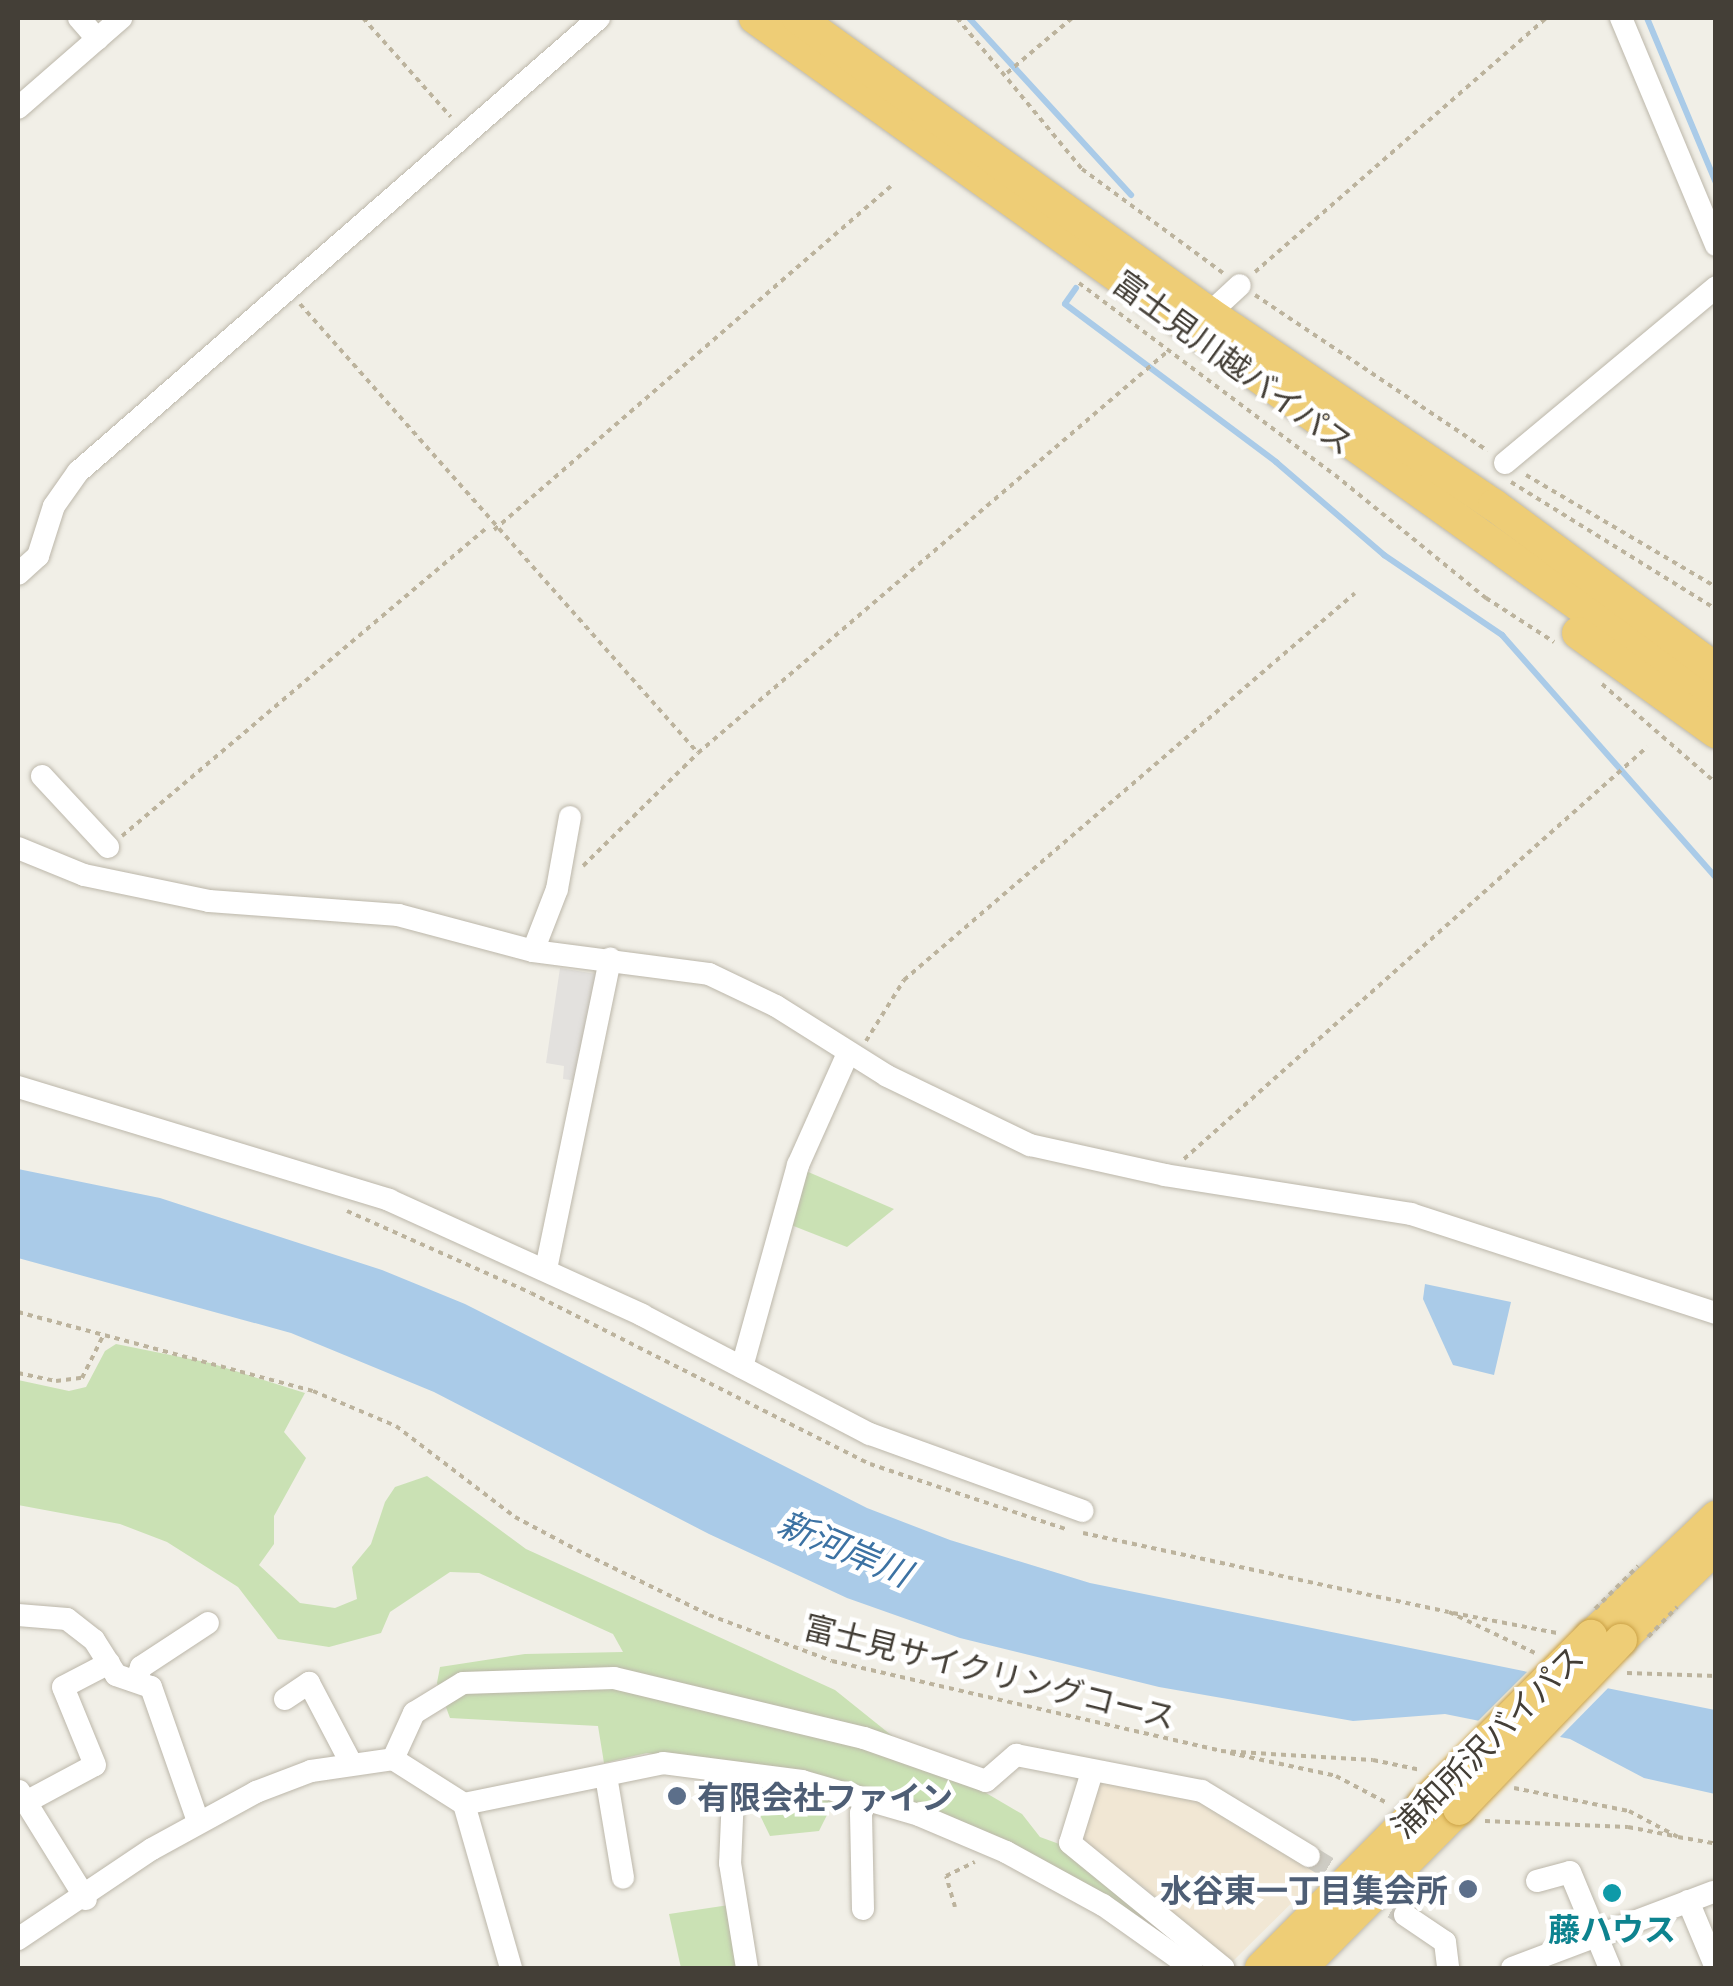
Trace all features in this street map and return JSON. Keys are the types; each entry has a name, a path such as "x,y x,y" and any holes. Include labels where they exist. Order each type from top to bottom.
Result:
{"highway":[{"name":"富士見川越バイパス","path":"754,18 1200,322 1499,481 1716,669"},
{"name":"富士見川越バイパス","path":"798,18 1527,573 1716,703"},
{"path":"1499,481 1716,646"},
{"path":"1527,573 1562,621 1716,732"},
{"name":"浦和所沢バイパス","path":"1262,1968 1417,1795 1716,1516"},
{"name":"浦和所沢バイパス","path":"1300,1968 1465,1815 1590,1636 1716,1548"}],"street":[{"path":"79,18 97,39"},
{"path":"18,108 121,18"},
{"path":"18,574 38,556 54,506 78,472 599,18"},
{"path":"1621,18 1716,245"},
{"path":"1200,322 1240,284"},
{"path":"1499,481 1716,287"},
{"path":"42,776 108,847"},
{"path":"533,951 557,890 570,817"},
{"path":"18,848 84,874 210,902 398,915 533,951 709,974 776,1006 852,1056 1030,1145 1166,1175 1411,1214 1716,1313"},
{"path":"546,1269 610,959"},
{"path":"742,1367 798,1165 852,1056"},
{"path":"18,1087 342,1182 546,1269 939,1463 1083,1511"},
{"path":"1663,1298 1688,1318 1716,1326"},
{"path":"18,1616 67,1619 94,1640 116,1675 151,1687 198,1822"},
{"path":"136,1682 141,1667 208,1623"},
{"path":"86,1899 22,1795 95,1766 62,1687 109,1663"},
{"path":"393,1759 414,1712 463,1683 614,1678 864,1738 986,1781 1016,1755 1202,1790 1309,1856"},
{"path":"285,1698 308,1684 351,1763"},
{"path":"18,1939 86,1899 198,1822 288,1778 351,1763 393,1759 464,1804 511,1968"},
{"path":"464,1804 663,1763 802,1781 867,1800 1000,1850 1102,1905 1192,1968"},
{"path":"1092,1772 1070,1842 1223,1968"},
{"path":"734,1773 730,1864 748,1968"},
{"path":"606,1776 623,1878"},
{"path":"863,1909 861,1813 867,1800"},
{"path":"1537,1881 1570,1872 1610,1968"},
{"path":"1512,1968 1713,1892"},
{"path":"1688,1901 1716,1968"},
{"path":"1405,1915 1445,1942 1448,1968"}],"path":[{"path":"363,18 464,132"},
{"path":"957,18 1007,72 1082,170 1115,196 1240,284 1499,481 1716,609"},
{"path":"1007,72 1072,18"},
{"path":"1240,284 1546,18"},
{"path":"108,847 492,528 891,186"},
{"path":"1063,272 1564,651"},
{"path":"288,290 492,528 698,754"},
{"path":"557,890 698,754 1162,354"},
{"path":"1499,481 1716,587"},
{"path":"852,1056 904,980 1354,593"},
{"path":"1592,676 1716,783"},
{"path":"1166,1175 1648,746"},
{"name":"富士見サイクリングコース","path":"18,1312 314,1391 396,1426 515,1516 562,1542 709,1615 832,1661 1221,1751 1373,1760 1417,1795"},
{"path":"18,1373 56,1381 82,1378 103,1336"},
{"path":"1449,1612 1590,1636"},
{"path":"1221,1751 1417,1795"},
{"path":"1501,1786 1629,1812 1678,1836"},
{"path":"1465,1815 1678,1836 1716,1844"},
{"path":"955,1908 946,1876 1000,1850"}],"shaded area":[{"path":"560,968 596,974 578,1081 563,1079 564,1066 546,1063"},
{"path":"1097,1779 1201,1797 1325,1870 1230,1964 1143,1886 1076,1843"}],"green space":[{"path":"806,1171 894,1209 847,1247 791,1225"},
{"path":"116,1344 210,1363 305,1393 284,1432 306,1458 274,1516 274,1544 259,1565 300,1603 335,1608 357,1599 352,1567 371,1544 385,1502 395,1487 427,1476 526,1549 835,1690 901,1743 1022,1814 1040,1837 1062,1845 1160,1928 1028,1856 835,1799 819,1831 770,1836 757,1809 761,1772 647,1753 604,1763 598,1726 450,1718 437,1683 440,1667 525,1654 623,1652 613,1634 479,1573 450,1572 390,1612 381,1633 329,1647 278,1639 238,1587 167,1542 120,1524 18,1505 18,1380 69,1391 86,1387 105,1351"},
{"path":"729,1905 742,1968 681,1968 669,1914"}],"water":[{"name":"新河岸川","path":"18,1169 160,1198 382,1270 465,1304 867,1508 950,1540 1090,1583 1715,1710 1715,1794 1644,1778 1570,1739 1445,1714 1353,1721 1159,1687 960,1638 847,1598 709,1534 434,1392 291,1333 18,1258"},
{"path":"1425,1284 1511,1302 1494,1375 1453,1365 1423,1299"}],"pier":[{"path":"1536,1663 1616,1680 1556,1741 1474,1725"}],"waterway":[{"path":"969,18 1131,195"},
{"path":"1647,18 1716,183"},
{"path":"1076,288 1065,304 1276,462 1384,555 1502,635 1716,878"}],"tunnel":[{"path":"1309,1856 1405,1915"}],"place":[{"name":"有限会社ファイン","path":"677,1796"},
{"name":"水谷東一丁目集会所","path":"1468,1889"},
{"name":"藤ハウス","path":"1612,1893"}]}
